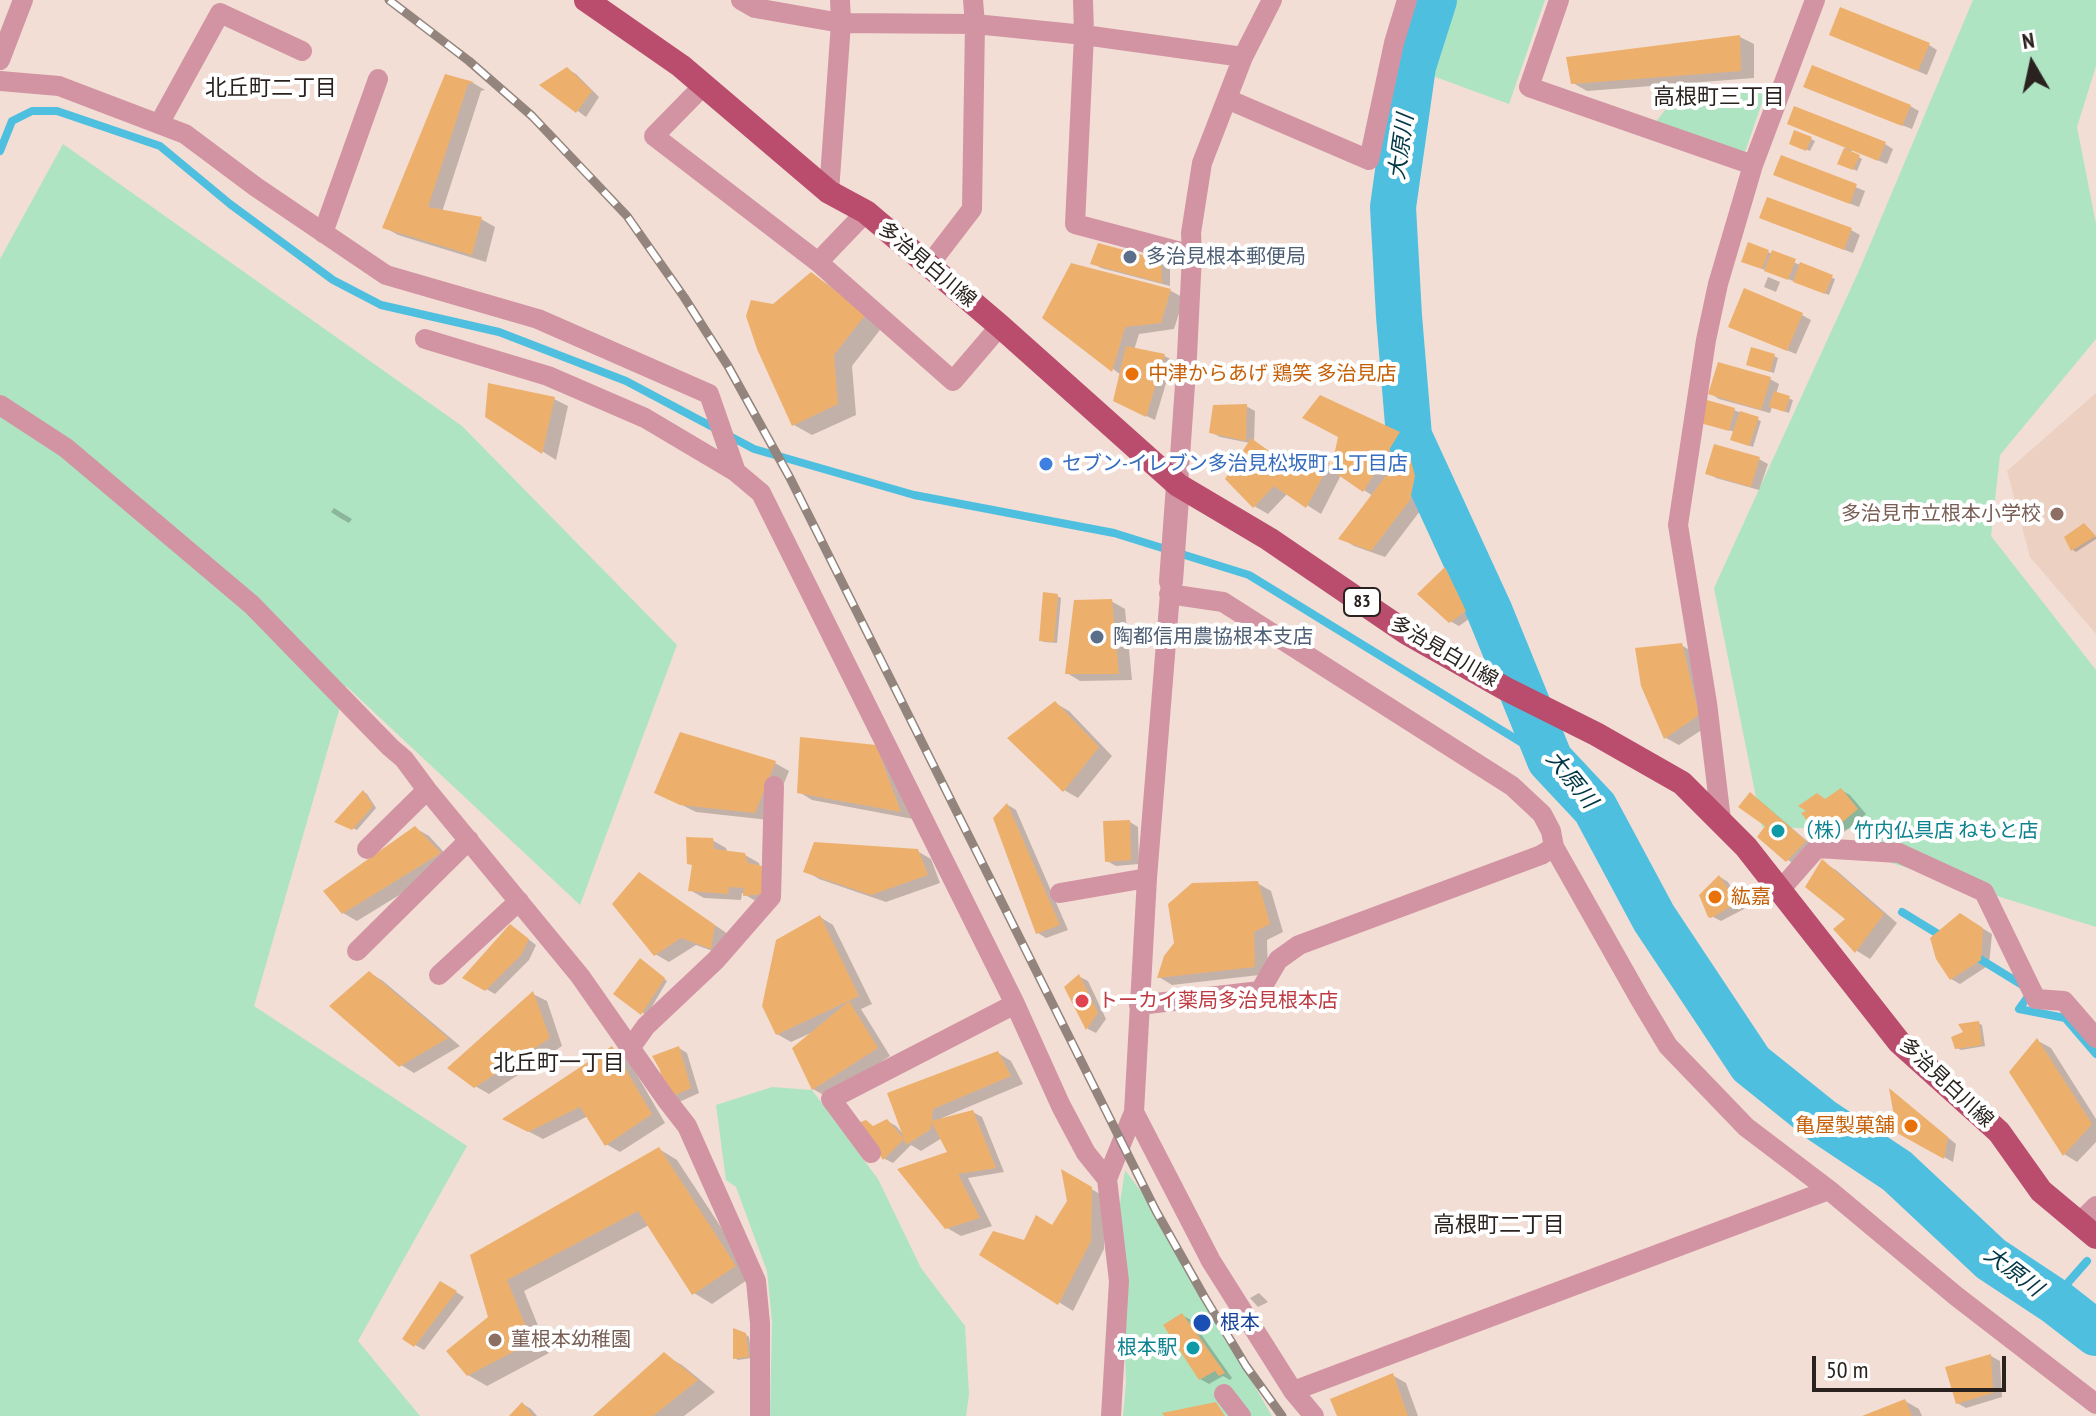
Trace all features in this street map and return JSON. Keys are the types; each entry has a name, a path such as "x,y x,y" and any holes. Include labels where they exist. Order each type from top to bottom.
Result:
{"main road":[{"name":"多治見白川線","path":"586,0 681,66 829,192 866,212 1000,326 1178,485 1269,539 1407,633 1682,783 1746,847 1899,1042 1999,1132 2041,1191 2091,1222"}],"street":[{"path":"0,60 23,0"},
{"path":"741,0 755,8 841,23 975,24 1084,35 1243,57"},
{"path":"829,192 840,0"},
{"path":"929,265 972,209 973,0"},
{"path":"1083,0 1075,224 1192,255"},
{"path":"1110,1415 1119,1281 1107,1179 1134,1112 1147,878 1175,534 1191,233 1202,163 1243,57 1272,0"},
{"path":"1227,99 1369,160 1394,43 1407,0"},
{"path":"1559,0 1529,87 1753,165"},
{"path":"1721,820 1707,703 1678,525 1706,340 1718,284 1753,165 1815,0"},
{"path":"159,124 220,13 302,51"},
{"path":"323,233 378,79"},
{"path":"0,81 59,86 185,134 256,187 386,275 538,319 709,394 736,472"},
{"path":"704,85 654,136 818,262 953,381 1000,326"},
{"path":"818,262 866,212"},
{"path":"425,339 548,376 645,418 736,472 761,493 1015,1004 1061,1106 1086,1153 1107,1179"},
{"path":"0,405 66,448 252,605 404,759 580,976 687,1126 756,1281 760,1323 760,1416"},
{"path":"1170,587 1223,602 1512,786 1542,814 1551,831 1554,847 1668,1046 1746,1127 2096,1404"},
{"path":"631,1047 646,1026 716,960 771,897 774,786"},
{"path":"367,849 427,790"},
{"path":"357,951 469,840"},
{"path":"1139,1005 1260,991 1278,960 1299,945 1541,855 1554,847"},
{"path":"1780,890 1817,848 1899,853 1984,892 2036,999 2064,1001 2096,1038"},
{"path":"1060,893 1147,878"},
{"path":"439,975 519,901"},
{"path":"871,1153 831,1099 1015,1004"},
{"path":"1134,1112 1211,1261 1293,1391 1314,1416"},
{"path":"1293,1391 1829,1190"},
{"path":"1224,1394 1241,1416"}],"shaded area":[{"name":"多治見市立根本小学校","path":"2096,393 2096,634 2030,557 2007,471"}],"green space":[{"path":"1453,0 1545,0 1509,104 1430,75"},
{"path":"1973,0 2096,0 2096,66 2077,127 2096,224 2096,339 2000,455 1991,536 2096,670 2096,927 1879,859 1872,830 1762,827 1714,588 1861,266"},
{"path":"1686,83 1765,94 1744,155 1655,123"},
{"path":"63,144 462,426 677,645 580,905 346,686 254,1006 467,1146 358,1341 420,1416 0,1416 0,259"},
{"path":"772,1087 812,1090 878,1179 921,1268 965,1326 969,1394 966,1416 770,1416 772,1321 767,1271 736,1187 726,1180 716,1105"},
{"path":"1125,1170 1142,1193 1272,1416 1123,1416 1126,1383 1120,1203"}],"building":[{"path":"1840,7 1930,43 1918,71 1829,35"},
{"path":"1740,35 1741,71 1571,84 1566,57"},
{"path":"1812,65 1911,105 1902,126 1803,87"},
{"path":"567,67 592,91 576,113 539,85"},
{"path":"445,74 474,82 468,84 428,207 482,217 472,255 382,228"},
{"path":"1794,106 1886,142 1878,161 1787,124"},
{"path":"1794,130 1812,137 1806,151 1789,144"},
{"path":"1844,148 1860,155 1853,170 1837,164"},
{"path":"1781,155 1857,184 1850,204 1773,175"},
{"path":"1767,197 1852,228 1844,250 1759,218"},
{"path":"1748,242 1769,250 1762,269 1741,262"},
{"path":"1098,243 1161,260 1162,283 1090,264"},
{"path":"1772,250 1796,259 1788,280 1764,271"},
{"path":"1800,262 1833,275 1825,294 1793,282"},
{"path":"1071,263 1171,289 1161,323 1125,327 1112,372 1042,318"},
{"path":"811,272 866,314 834,355 838,404 792,426 757,349 746,316 751,300 773,304"},
{"path":"1744,288 1803,313 1787,351 1728,327"},
{"path":"1126,346 1165,354 1146,417 1113,401"},
{"path":"1751,347 1775,354 1770,372 1746,365"},
{"path":"1718,362 1771,377 1761,410 1708,394"},
{"path":"488,383 555,397 542,454 485,417"},
{"path":"1774,391 1790,396 1785,412 1769,407"},
{"path":"1320,395 1400,432 1363,492 1331,470 1338,437 1302,418"},
{"path":"1707,400 1735,408 1729,431 1700,423"},
{"path":"1247,404 1246,441 1209,433 1213,405"},
{"path":"1740,411 1759,417 1749,446 1730,440"},
{"path":"1251,438 1298,472 1311,455 1330,463 1306,508 1274,486 1253,508 1225,479"},
{"path":"1714,444 1760,457 1751,487 1705,474"},
{"path":"1410,457 1415,476 1410,500 1371,551 1338,539 1391,469"},
{"path":"2084,523 2096,536 2071,551 2064,537"},
{"path":"1445,567 1466,611 1449,623 1417,594"},
{"path":"1043,592 1058,594 1054,642 1039,641"},
{"path":"1112,599 1119,674 1065,674 1074,600"},
{"path":"1682,643 1699,715 1664,739 1641,686 1635,648"},
{"path":"1055,701 1099,747 1063,792 1007,738"},
{"path":"680,732 776,761 755,813 680,805 654,793"},
{"path":"800,737 876,745 901,812 797,793"},
{"path":"1841,788 1858,809 1834,829 1816,832 1801,813 1806,811 1798,806 1817,793 1825,799"},
{"path":"363,790 373,806 352,830 334,822"},
{"name":"（株）竹内仏具店 ねもと店","path":"1750,792 1806,841 1786,862 1757,837 1765,826 1738,807"},
{"path":"1007,803 1060,925 1036,934 993,818"},
{"path":"1130,820 1131,860 1105,862 1103,821"},
{"path":"415,826 441,853 342,914 323,891"},
{"path":"686,837 713,838 714,849 745,853 748,863 767,867 764,894 743,896 744,888 729,887 728,894 688,891 692,865 687,864"},
{"path":"814,842 918,849 928,875 871,895 803,872"},
{"path":"1822,859 1884,914 1855,953 1833,929 1845,919 1805,887"},
{"path":"639,872 715,925 711,949 681,938 654,956 612,904"},
{"path":"1719,875 1737,903 1711,918 1699,895"},
{"path":"1258,881 1270,924 1254,932 1255,967 1157,978 1164,956 1174,943 1168,904 1192,883"},
{"path":"1960,913 1983,928 1981,960 1950,980 1936,959 1930,938"},
{"path":"820,915 859,996 776,1035 762,1006 776,940"},
{"path":"510,924 529,939 521,955 485,991 462,978"},
{"path":"640,958 665,978 641,1015 613,994"},
{"path":"369,971 448,1038 399,1067 329,1006"},
{"path":"1079,974 1098,1013 1086,1030 1064,987"},
{"path":"533,991 550,1038 474,1088 447,1068"},
{"path":"849,1001 878,1048 812,1090 792,1048"},
{"path":"1979,1021 1982,1045 1955,1049 1951,1037 1963,1032 1958,1024"},
{"path":"2037,1038 2092,1124 2063,1156 2009,1072"},
{"path":"612,1046 652,1114 605,1146 580,1107 528,1132 502,1119"},
{"path":"679,1046 691,1088 666,1099 660,1070 652,1056"},
{"path":"998,1051 1011,1076 933,1109 931,1129 906,1145 887,1093"},
{"path":"1889,1088 1948,1137 1944,1159 1897,1133"},
{"path":"973,1110 996,1168 958,1174 980,1218 945,1229 897,1169 947,1152 931,1121"},
{"path":"887,1119 904,1139 883,1160 858,1123 866,1120 873,1126"},
{"path":"659,1147 736,1266 692,1295 638,1211 507,1280 532,1342 467,1376 446,1351 488,1317 470,1255"},
{"path":"1061,1169 1092,1187 1091,1241 1058,1305 979,1255 993,1231 1024,1240 1036,1215 1052,1225 1067,1201"},
{"path":"440,1281 457,1291 414,1347 402,1339"},
{"name":"根本駅","path":"1182,1313 1225,1373 1219,1376 1215,1371 1199,1380 1163,1325"},
{"path":"733,1328 746,1333 749,1357 733,1359"},
{"path":"664,1352 698,1380 653,1416 593,1416"},
{"path":"1991,1354 1993,1393 1956,1404 1945,1367"},
{"path":"1393,1373 1408,1416 1337,1416 1330,1399"},
{"path":"1905,1399 1912,1416 1862,1416"},
{"path":"522,1402 533,1416 509,1416"},
{"path":"1216,1402 1225,1416 1164,1416 1162,1413"}],"waterway":[{"name":"大原川","path":"1434,0 1413,66 1393,207 1409,436 1489,610 1550,760 1595,808 1654,918 1751,1064 1822,1121 1897,1171 1991,1259 2096,1333"},
{"path":"0,151 12,121 32,111 57,111 160,146 230,204 333,280 381,305 499,332 626,381 754,449 914,495 1114,533 1249,575 1550,760"},
{"path":"1902,912 1943,937"},
{"path":"1975,956 2032,991 2019,1009 2065,1018 2096,1054"},
{"path":"2056,1302 2065,1286 2087,1261"}],"railway":[{"path":"389,0 469,61 532,116 627,216 728,366 790,478 1156,1211 1246,1366 1282,1416"}],"place":[{"name":"多治見根本郵便局","path":"1130,257"},
{"name":"中津からあげ 鶏笑 多治見店","path":"1132,374"},
{"name":"セブン-イレブン多治見松坂町１丁目店","path":"1046,464"},
{"name":"多治見市立根本小学校","path":"2057,514"},
{"name":"陶都信用農協根本支店","path":"1097,637"},
{"name":"（株）竹内仏具店 ねもと店","path":"1778,831"},
{"name":"紘嘉","path":"1715,897"},
{"name":"トーカイ薬局多治見根本店","path":"1082,1001"},
{"name":"亀屋製菓舗","path":"1911,1126"},
{"name":"根本","path":"1202,1323"},
{"name":"菫根本幼稚園","path":"495,1340"},
{"name":"根本駅","path":"1193,1348"}],"district":[{"name":"北丘町二丁目","path":"271,89"},
{"name":"高根町三丁目","path":"1719,98"},
{"name":"北丘町一丁目","path":"559,1064"},
{"name":"高根町二丁目","path":"1499,1226"}]}
